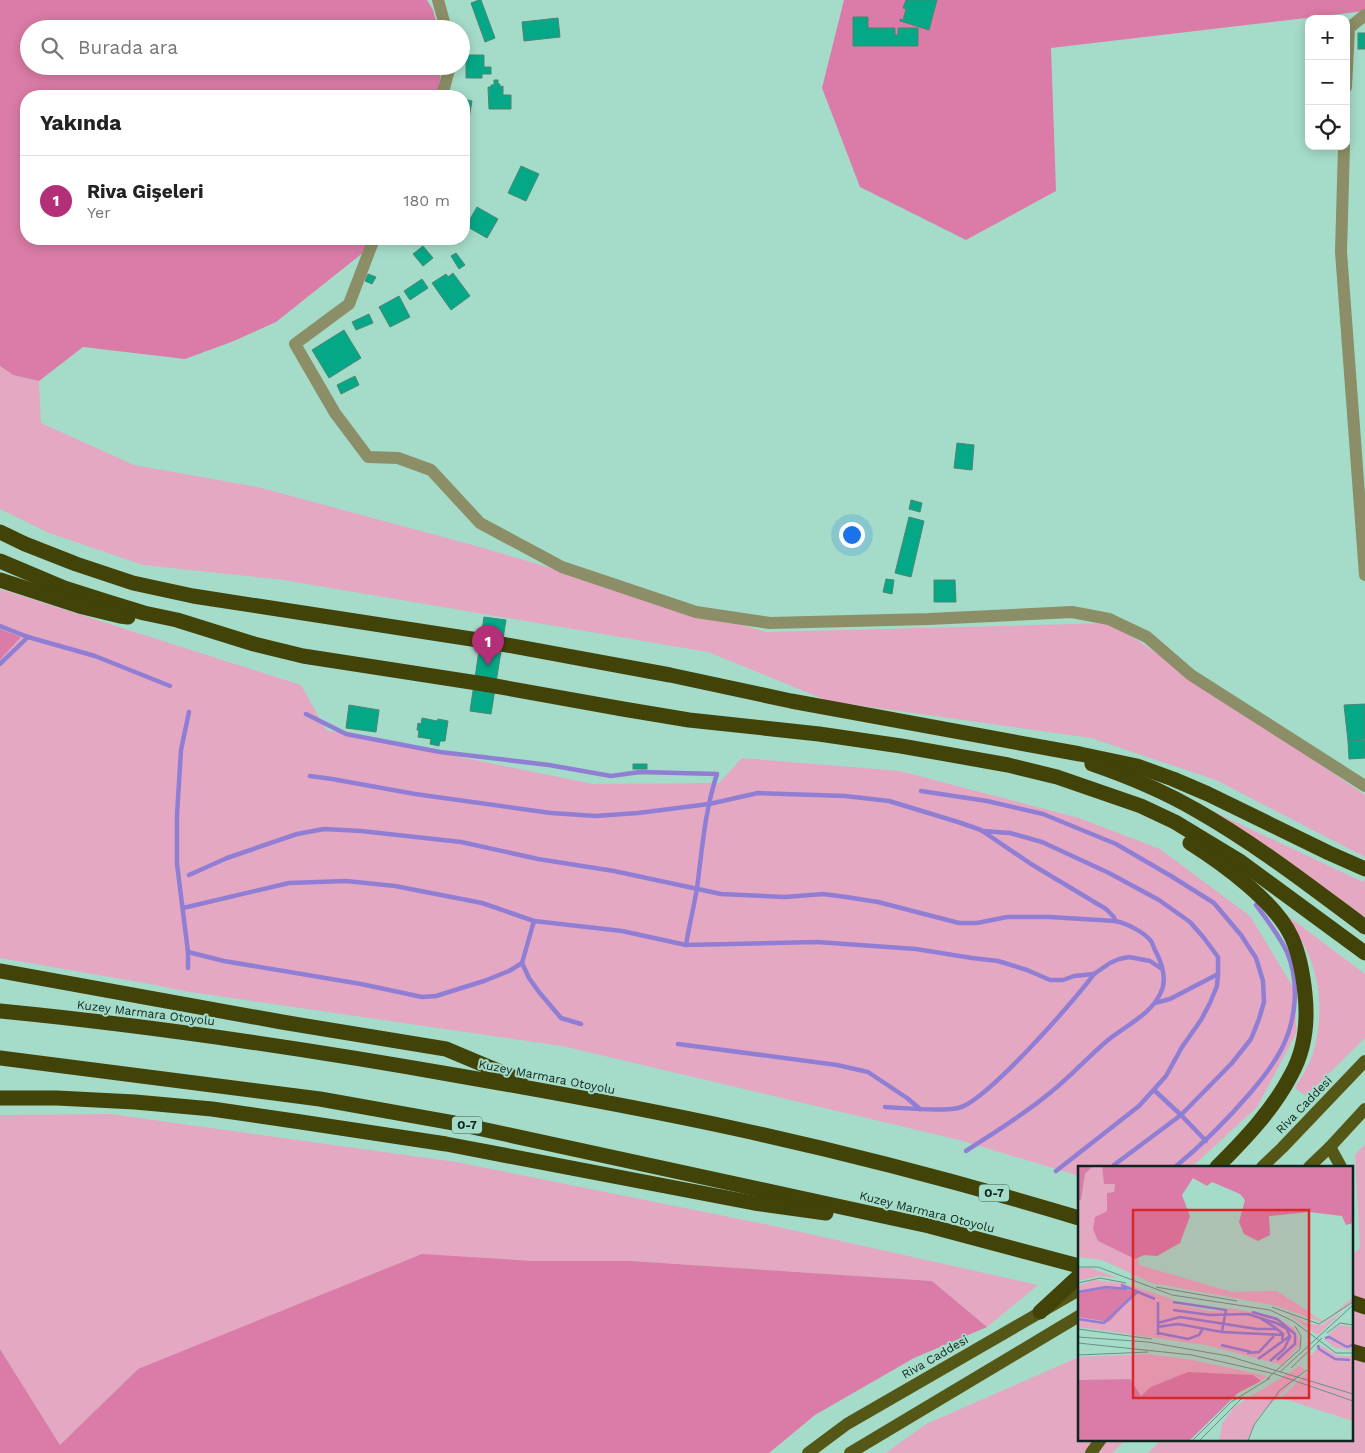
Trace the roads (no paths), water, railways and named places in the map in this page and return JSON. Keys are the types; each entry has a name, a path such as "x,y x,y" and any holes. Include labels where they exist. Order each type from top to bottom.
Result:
{"highway":[{"path":"0,532 76,564 133,583 193,596 492,642 1137,766 1173,779 1249,812 1329,853 1365,869"},
{"path":"0,561 64,588 144,613 177,620 254,644 303,656 484,684 670,717 819,734 901,746 1008,765 1057,777 1141,806 1208,841 1241,862 1365,953"},
{"path":"0,580 74,604 120,616 177,620"},
{"path":"925,725 964,735 1044,750 1130,778 1194,809 1248,842 1365,927"},
{"path":"1086,787 1178,835 1216,859 1259,895 1282,920 1292,936 1304,976 1307,1012 1306,1029 1298,1059 1291,1076 1266,1113 1250,1133 1218,1166"},
{"path":"0,971 282,1022 446,1049 547,1091"},
{"name":"Kuzey Marmara Otoyolu","path":"0,1011 113,1023 249,1042 368,1060 547,1091 737,1129 910,1170 1078,1218"},
{"name":"Kuzey Marmara Otoyolu","path":"0,1058 320,1099 445,1121 929,1226 1078,1266"},
{"path":"0,1098 57,1098 135,1102 212,1109 446,1144 754,1203 929,1226"},
{"path":"1040,1312 1078,1277"},
{"path":"1352,1302 1365,1307"},
{"path":"1352,1351 1365,1355"}],"main road":[{"name":"Riva Caddesi","path":"1263,1166 1365,1061"},
{"path":"1310,1166 1365,1109"},
{"path":"1330,1147 1340,1166"},
{"name":"Riva Caddesi","path":"808,1453 847,1424 1078,1291"},
{"path":"850,1453 1078,1317"},
{"path":"1091,1453 1100,1440"}],"street":[{"path":"438,0 444,20"},
{"path":"1347,60 1348,28 1365,15"},
{"path":"444,90 448,75"},
{"path":"1344,150 1341,252 1365,576"},
{"path":"372,245 349,304 295,344 335,414 368,456 398,458 431,470 480,523 562,567 696,612 770,624 1072,612 1109,619 1147,637 1191,675 1364,783"}],"waterway":[{"path":"0,626 28,637 95,656 170,686"},
{"path":"0,664 28,637"},
{"path":"188,968 188,952 177,864 177,815 181,750 189,712"},
{"path":"306,714 346,734 440,752 549,765 611,776 640,772 717,774 707,816 697,888 686,945"},
{"path":"310,776 415,794 522,809 596,816 709,804 758,793 845,796 889,801 981,830 1031,864 1106,909 1114,917 1115,921"},
{"path":"921,791 987,801 1043,814 1116,844 1214,903 1241,935 1256,958 1263,981 1264,1002 1251,1039 1232,1063 1181,1115 1114,1165"},
{"path":"189,875 227,858 297,834 324,829 361,831 461,842 538,859 614,871 721,894 785,897 823,894 878,902 959,923 977,923 1007,917 1050,917 1115,921 1144,934 1152,942 1164,977 1163,987 1157,1000 1145,1013 1108,1040 1066,1080 1041,1100 1010,1123 966,1151"},
{"path":"982,831 1010,833 1042,842 1109,873 1159,900 1190,922 1218,957 1217,986 1210,1003 1166,1076 1139,1106 1056,1171"},
{"path":"183,908 289,883 346,881 395,886 482,903 534,921 622,931 686,945 817,942 916,949 998,961 1050,980 1063,980 1074,976 1094,974 1110,963 1129,957 1150,961 1162,969"},
{"path":"1176,1166 1215,1131 1259,1082 1279,1054 1291,1025 1295,1001 1294,976 1291,964 1287,952 1273,928 1256,905"},
{"path":"188,952 224,961 361,984 422,997 436,996 484,981 509,971 522,963 534,921"},
{"path":"522,963 529,978 561,1018 581,1024"},
{"path":"885,1107 931,1110 950,1109 958,1108 971,1102 1008,1070 1069,1005 1094,974"},
{"path":"1155,1003 1170,999 1218,974"},
{"path":"678,1044 837,1065 868,1072 920,1109"},
{"path":"1154,1090 1206,1141"}],"place":[{"name":"Riva Gişeleri","path":"488,666"}]}
